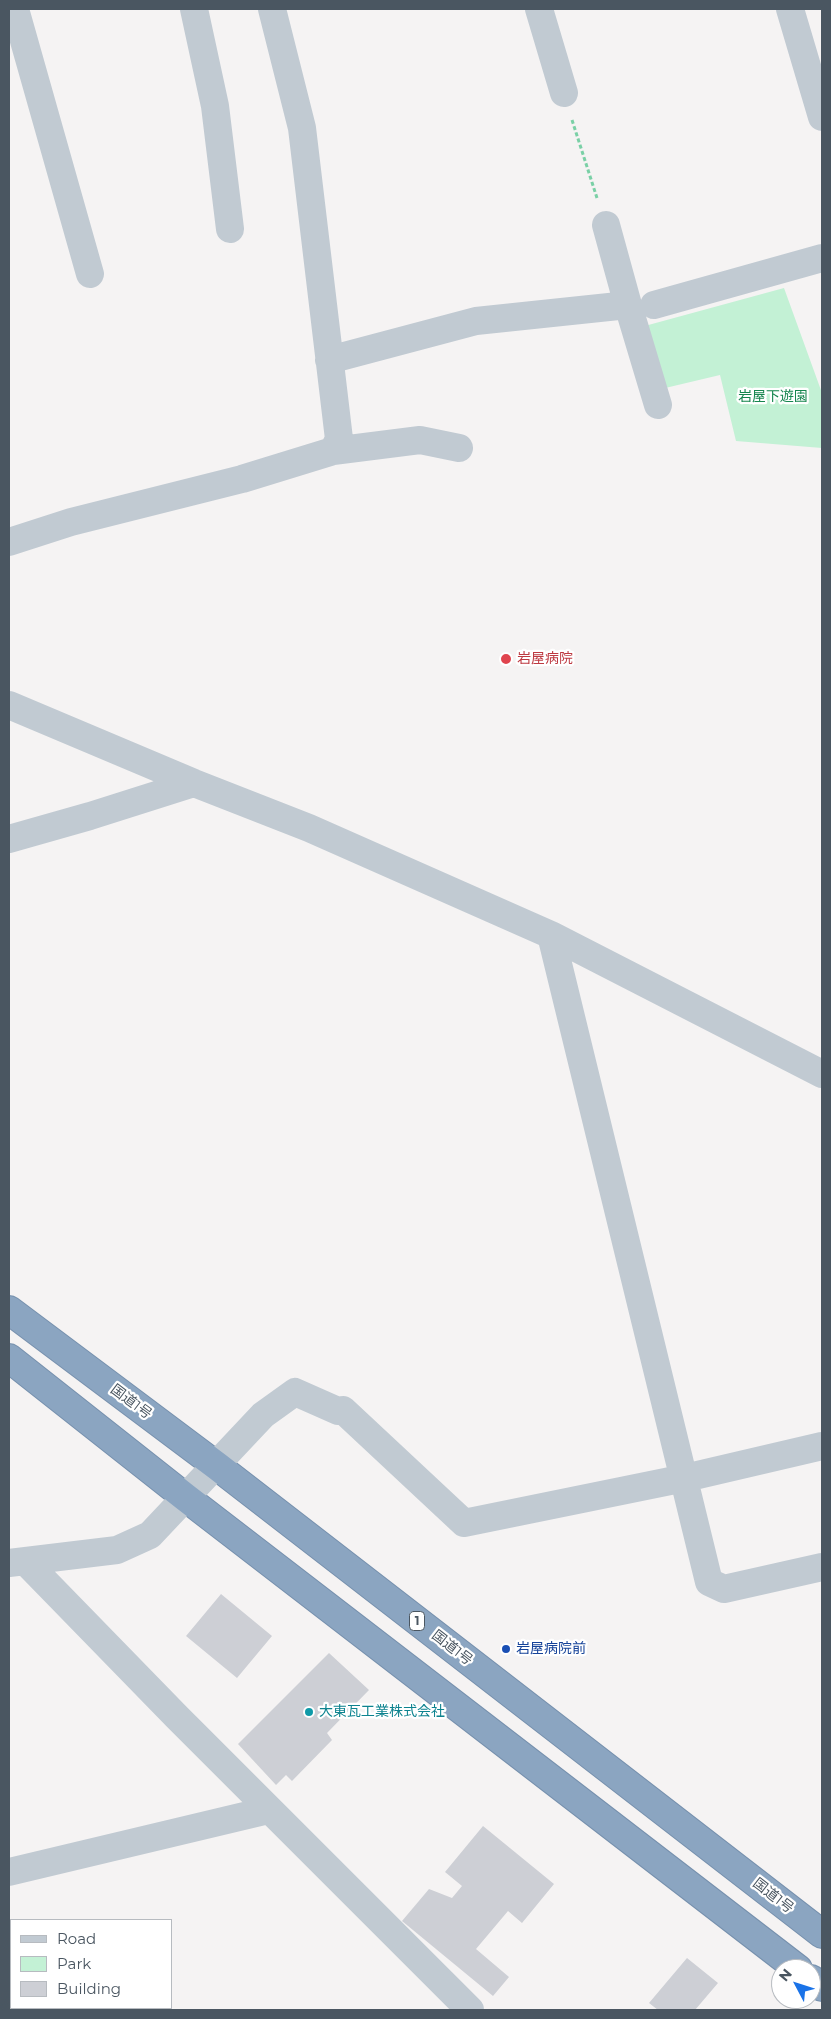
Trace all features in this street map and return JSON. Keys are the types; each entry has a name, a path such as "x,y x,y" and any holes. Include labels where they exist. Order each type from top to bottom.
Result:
{"highway":[{"name":"国道1号","path":"9,1310 217,1466 822,1934"},
{"path":"9,1358 186,1497 785,1959"}],"street":[{"path":"15,9 90,274"},
{"path":"194,9 215,106 230,229"},
{"path":"272,9 302,128 339,439 333,451"},
{"path":"539,9 564,93"},
{"path":"790,9 822,117"},
{"path":"606,224 641,305 658,405"},
{"path":"329,360 476,321 641,305 822,258"},
{"path":"9,542 71,522 242,479 333,451 420,440 459,448"},
{"path":"9,705 309,828 551,935 822,1074"},
{"path":"9,839 90,816 194,782"},
{"path":"551,935 709,1582 724,1588 822,1567"},
{"path":"17,1562 117,1550 150,1535 263,1415 295,1392 338,1411 343,1410 464,1523 685,1478 822,1446"},
{"path":"17,1562 470,2010"},
{"path":"9,1872 269,1810"}],"path":[{"path":"564,93 606,224"}],"green space":[{"name":"岩屋下遊園","path":"784,288 822,393 822,448 736,441 720,375 661,389 641,327"}],"building":[{"path":"221,1594 272,1636 237,1678 186,1636"},
{"name":"大東瓦工業株式会社","path":"329,1653 369,1690 327,1733 332,1740 292,1781 286,1775 276,1785 238,1744"},
{"path":"483,1826 554,1884 522,1923 508,1911 476,1949 509,1977 493,1996 402,1921 429,1889 452,1898 462,1886 445,1872"},
{"path":"687,1958 718,1983 695,2010 658,2010 649,2003"}],"place":[{"name":"岩屋病院","path":"506,659"},
{"name":"岩屋病院前","path":"506,1649"},
{"name":"大東瓦工業株式会社","path":"309,1712"}]}
